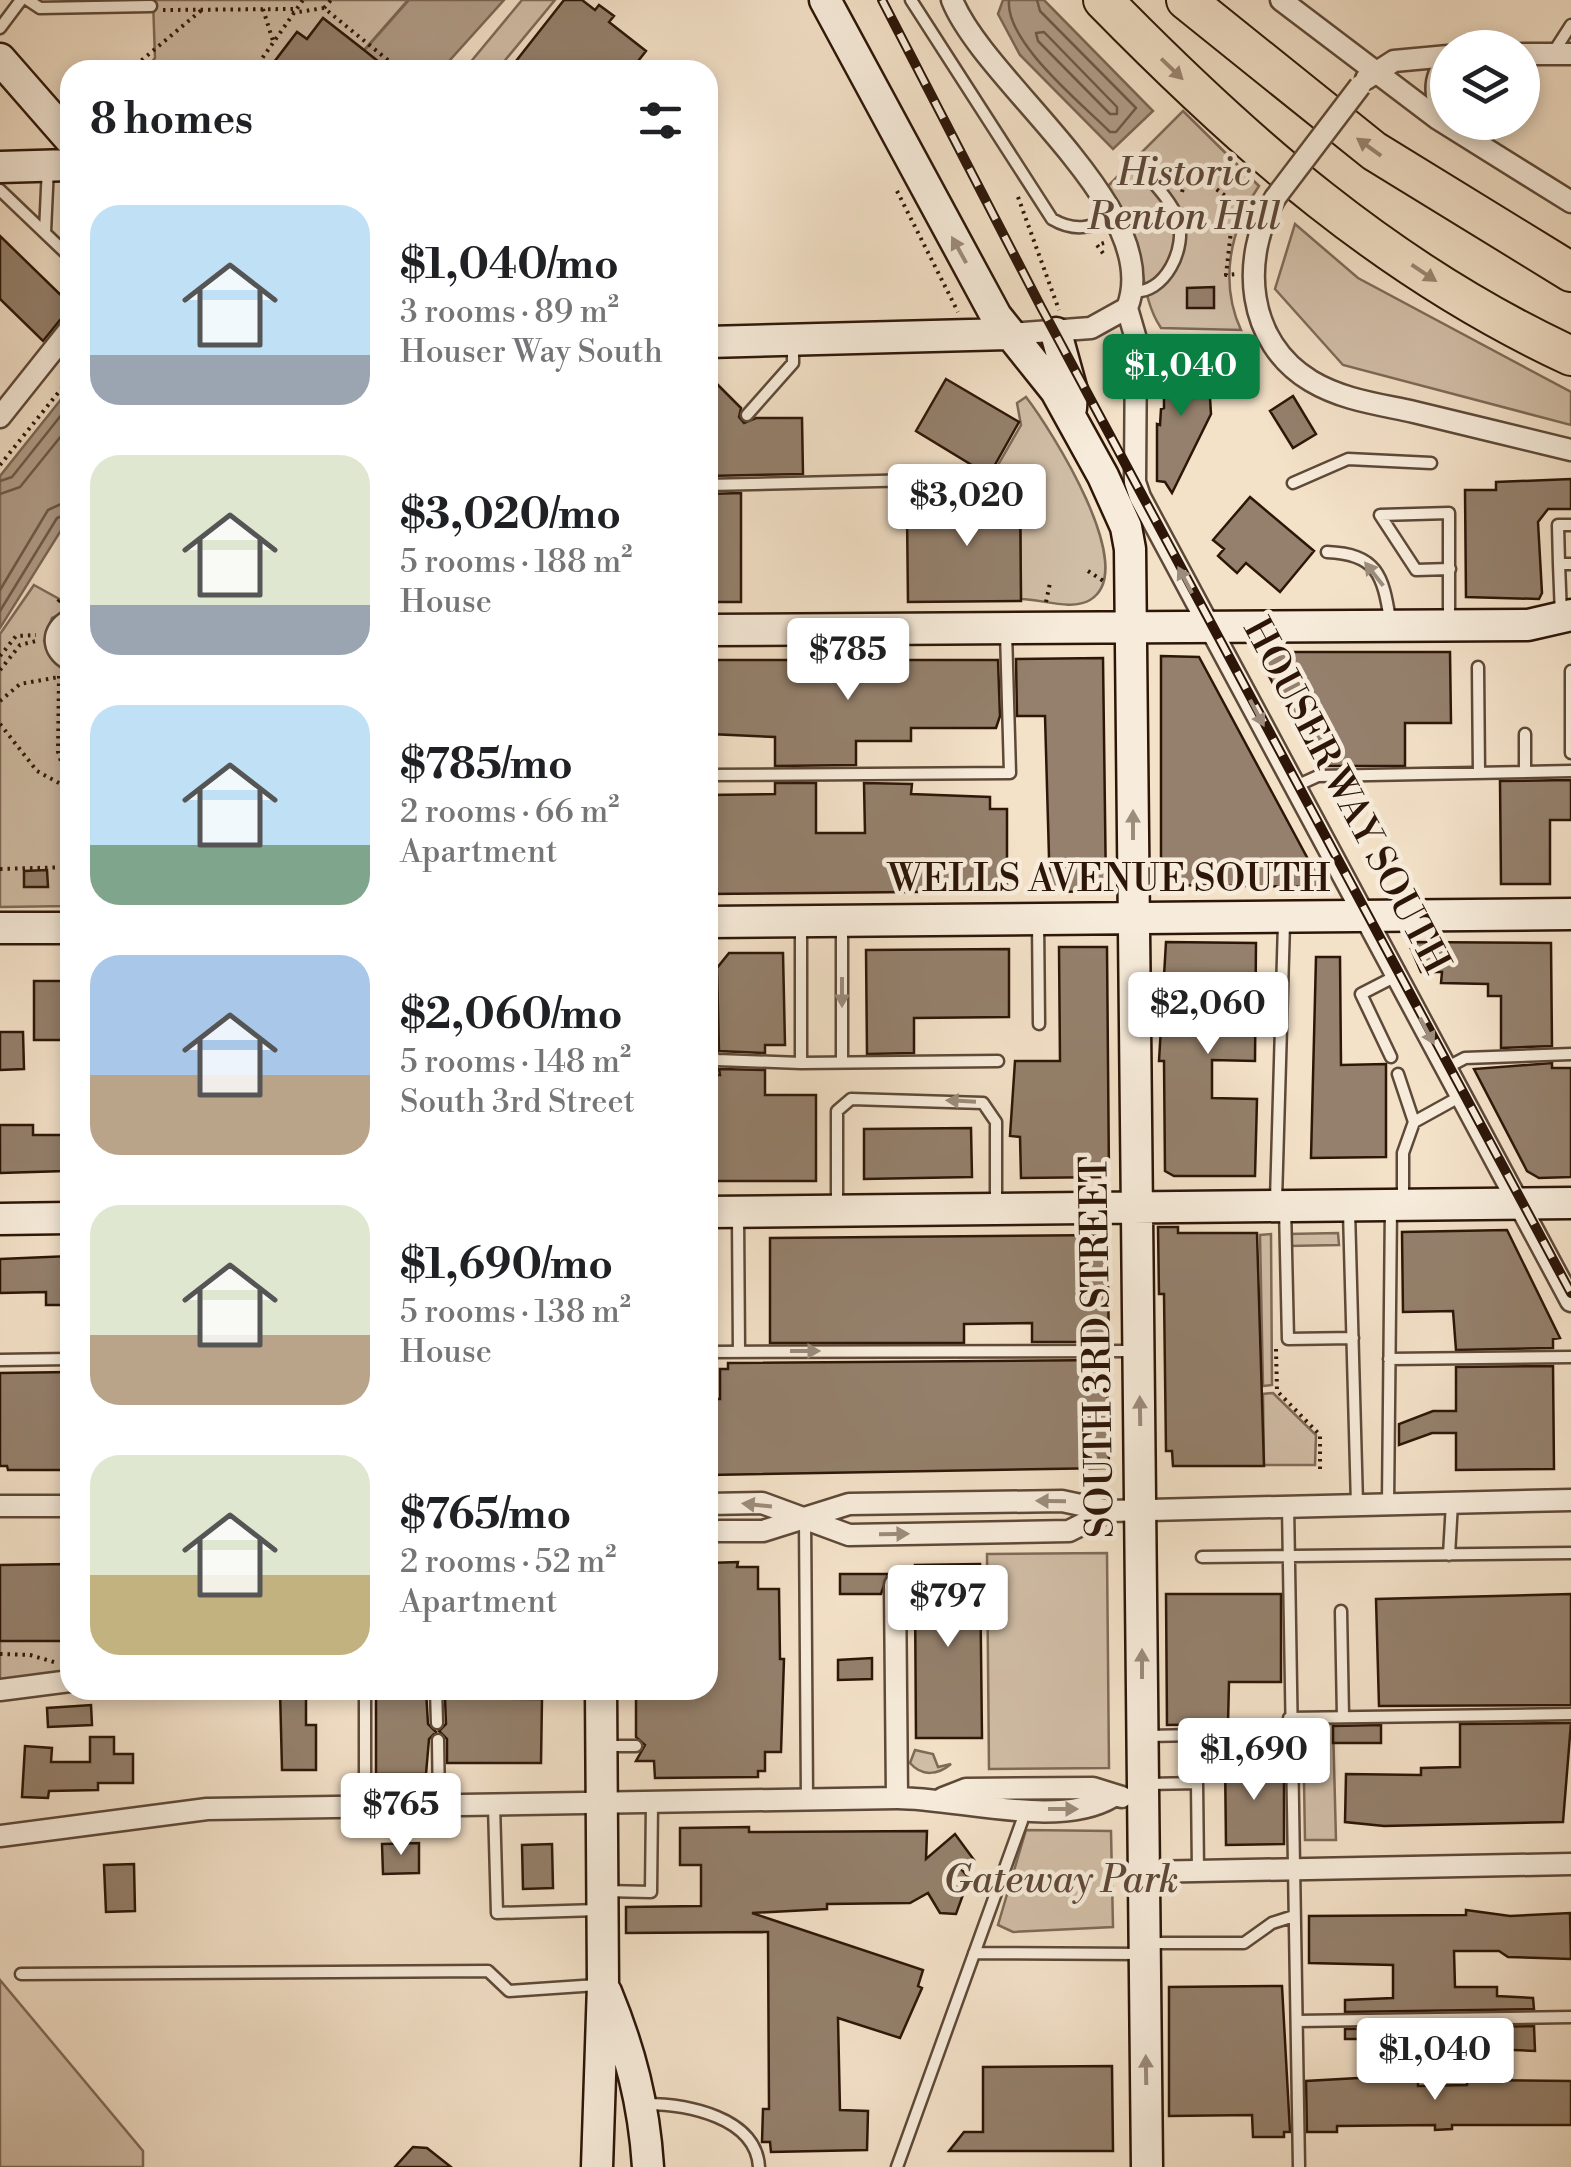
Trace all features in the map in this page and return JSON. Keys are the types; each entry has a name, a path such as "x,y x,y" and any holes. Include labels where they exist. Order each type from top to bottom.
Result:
{"highway":[{"path":"1103,0 1294,184 1502,322 1571,356"},
{"path":"1186,0 1249,55 1424,186 1571,272"},
{"path":"1200,0 1249,55"}],"main road":[{"path":"825,0 1008,334 1056,391 1070,416"},
{"path":"0,58 60,127"},
{"path":"1056,333 1072,392 1070,416"},
{"path":"718,342 1008,334"},
{"name":"SOUTH 3RD STREET","path":"1070,416 1126,527 1132,628 1142,1736 1132,1792 1144,1872 1147,2167"},
{"path":"718,630 1528,626 1568,622"},
{"name":"WELLS AVENUE SOUTH","path":"718,922 1571,914"},
{"path":"0,928 60,928"},
{"path":"718,1212 1571,1203"},
{"path":"0,1219 60,1218"},
{"path":"597,2167 602,1985 601,1700"},
{"path":"602,1985 630,2049 642,2104 648,2167"}],"street":[{"path":"952,0 968,30 1083,169 1114,217 1129,300 1091,328 1008,334"},
{"path":"1281,0 1366,79 1430,115"},
{"path":"1430,58 1394,61 1366,79 1275,198 1256,242 1252,285 1266,332 1294,368 1345,397 1571,450"},
{"path":"1472,140 1571,202"},
{"name":"HOUSER WAY SOUTH","path":"1129,300 1136,339 1136,482 1571,1301"},
{"path":"0,418 60,342"},
{"path":"718,1531 763,1531 859,1504 1062,1500 1109,1511 1571,1500"},
{"path":"718,1504 762,1503 850,1535 1068,1531 1109,1511"},
{"path":"0,1506 60,1506"},
{"path":"896,1585 897,1798"},
{"path":"0,1690 60,1682"},
{"path":"943,1798 966,1789 1093,1788 1132,1792"},
{"path":"0,1836 206,1809 897,1798 943,1798 1021,1809 1092,1809 1132,1792"},
{"path":"1144,1872 1571,1864"}],"lane":[{"path":"0,28 25,0 40,8 151,6"},
{"path":"910,0 1052,219 1068,228 1093,227 1114,217"},
{"path":"1562,54 1571,25"},
{"path":"1129,300 1157,288 1170,268 1180,226 1176,212 1134,160"},
{"path":"23,174 44,232 60,247"},
{"path":"23,174 44,232"},
{"path":"747,414 793,363 793,340"},
{"path":"1293,482 1348,459 1431,463"},
{"path":"718,485 1003,478"},
{"path":"1449,626 1450,569 1449,514 1380,515 1416,570 1450,569"},
{"path":"1568,622 1558,525 1571,525"},
{"path":"1327,552 1356,554 1380,576 1391,626"},
{"path":"718,775 1010,773 1006,628"},
{"path":"1478,667 1479,773"},
{"path":"1571,671 1571,753"},
{"path":"1525,734 1526,772"},
{"path":"1296,786 1318,776 1571,770"},
{"path":"1284,918 1281,1206 1288,1339 1353,1338"},
{"path":"1038,920 1039,1024"},
{"path":"842,921 842,1062"},
{"path":"801,922 802,1063"},
{"path":"1391,1057 1361,994 1398,976"},
{"path":"1446,1068 1464,1058 1571,1054"},
{"path":"718,1060 998,1061"},
{"path":"1388,1504 1389,1359 1397,1205 1403,1153 1414,1122 1398,1074"},
{"path":"1414,1122 1462,1096"},
{"path":"837,1210 836,1120 842,1103 851,1100 983,1103 996,1122 996,1209"},
{"path":"1349,1206 1357,1504"},
{"path":"739,1212 739,1351"},
{"path":"718,1352 1139,1350"},
{"path":"1389,1359 1571,1357"},
{"path":"0,1360 60,1359"},
{"path":"1449,1554 1452,1503"},
{"path":"1288,1505 1299,2167"},
{"path":"805,1518 807,1800"},
{"path":"1202,1558 1571,1553"},
{"path":"1341,1611 1343,1718"},
{"path":"365,1700 365,1807"},
{"path":"436,1700 437,1724"},
{"path":"1289,1718 1571,1714"},
{"path":"1142,1736 1290,1733"},
{"path":"438,1740 439,1806"},
{"path":"602,1746 636,1746"},
{"path":"1132,1792 1196,1784 1198,1872"},
{"path":"494,1805 497,1913 650,1892 652,1803"},
{"path":"897,2167 1022,1821 1021,1809"},
{"path":"974,1953 1244,1943 1272,1923 1294,1916"},
{"path":"21,1974 488,1971 509,1991 602,1985"},
{"path":"1297,2022 1571,2017"},
{"path":"642,2104 672,2104 734,2125 755,2146 759,2167"}],"path":[{"path":"261,60 304,0"},
{"path":"324,0 324,8"},
{"path":"324,8 331,0"},
{"path":"151,6 153,10 324,8 388,60"},
{"path":"142,60 204,8"},
{"path":"263,9 274,40"},
{"path":"1013,183 1062,315 1056,333"},
{"path":"1234,222 1226,274 1236,274"},
{"path":"1097,245 1106,258"},
{"path":"0,464 60,390"},
{"path":"1088,571 1106,582"},
{"path":"1046,602 1050,583"},
{"path":"0,656 16,636 27,635"},
{"path":"0,670 20,645 34,644 39,635"},
{"path":"0,701 20,684 60,665"},
{"path":"60,717 60,758"},
{"path":"0,724 37,771 60,784"},
{"path":"0,870 60,868"},
{"path":"0,1654 30,1654 56,1663"}],"green space":[{"path":"153,0 408,0 364,50 323,18 307,39 297,32 276,60 155,58"},
{"path":"522,0 555,0 505,60 472,60"},
{"name":"Historic Renton Hill","path":"1183,111 1259,186 1241,220 1231,256 1230,293 1241,330 1161,328 1149,303 1129,222 1105,189"},
{"path":"1295,224 1358,278 1571,392 1571,425 1343,365 1275,289"},
{"path":"1026,397 1070,467 1098,531 1105,560 1103,584 1083,603 1066,605 1021,599 1020,472 994,472 1021,425 1017,403"},
{"path":"34,585 60,599 60,614 52,618 44,641 54,661 60,664 60,906 0,907 0,634"},
{"path":"1338,1233 1339,1245 1288,1246 1288,1234"},
{"path":"1271,1234 1272,1385 1263,1386 1260,1235"},
{"path":"1273,1393 1316,1435 1315,1465 1264,1465 1263,1394"},
{"path":"1107,1553 1109,1768 989,1769 987,1554"},
{"path":"0,1637 60,1637 60,1675 0,1680"},
{"path":"1303,1724 1333,1724 1336,1840 1305,1840"},
{"path":"915,1750 933,1754 938,1767 951,1764 935,1772 920,1771 910,1763"},
{"name":"Gateway Park","path":"1026,1830 1111,1831 1113,1927 1013,1932 998,1925"},
{"path":"0,1980 143,2151 143,2167 0,2167"}],"water":[{"path":"409,0 504,0 450,60 356,60"},
{"path":"1003,0 1044,0 1153,111 1113,149 1020,55 998,14"},
{"path":"60,401 60,532 0,628 0,476"}],"building":[{"path":"564,0 582,0 595,10 599,5 614,16 609,22 646,51 639,60 517,60"},
{"path":"323,18 376,60 276,60 297,32 307,39"},
{"path":"0,236 60,294 60,320 43,341 0,299"},
{"path":"1214,287 1214,308 1187,308 1187,288"},
{"path":"1164,366 1208,366 1211,414 1172,493 1165,482 1157,481 1157,424 1160,425 1164,408"},
{"path":"946,379 1019,422 992,470 980,470 916,431"},
{"path":"718,385 741,408 739,417 744,423 756,418 802,418 803,474 718,476"},
{"path":"1293,396 1316,434 1293,448 1270,411"},
{"path":"1571,479 1571,509 1548,509 1538,522 1542,593 1539,599 1466,597 1465,490 1496,490 1496,482"},
{"path":"1020,487 1021,601 908,602 907,515 918,515 918,509 960,508 960,488"},
{"path":"741,493 741,602 718,602 718,494"},
{"path":"1250,497 1314,551 1280,592 1246,563 1237,573 1218,556 1224,549 1213,540"},
{"path":"1263,652 1450,652 1451,723 1405,723 1405,766 1317,766 1263,665"},
{"path":"1161,656 1199,657 1323,887 1161,885"},
{"path":"1103,658 1106,891 1050,892 1045,716 1017,716 1016,659"},
{"path":"718,660 998,660 1000,716 996,728 911,728 911,741 856,741 856,765 775,766 775,737 718,734"},
{"path":"1571,780 1571,820 1550,820 1550,884 1501,884 1500,781"},
{"path":"775,783 816,783 816,833 865,833 864,783 912,784 911,794 990,797 990,809 1007,809 1007,891 718,894 718,795 775,794"},
{"path":"47,870 48,887 24,887 24,871"},
{"path":"1166,942 1256,943 1255,1061 1212,1060 1212,1098 1257,1099 1255,1176 1174,1176 1165,1171 1164,1061 1159,1061"},
{"path":"1408,942 1551,943 1552,1046 1501,1048 1501,996 1488,996 1488,984 1441,983 1442,972 1421,972"},
{"path":"1059,947 1107,947 1109,1177 1021,1178 1020,1137 1010,1136 1015,1061 1060,1061"},
{"path":"1009,949 1009,1017 914,1018 914,1053 867,1054 866,950"},
{"path":"729,953 783,953 785,1045 765,1045 765,1053 719,1051 718,967"},
{"path":"1316,957 1340,957 1341,1065 1386,1064 1386,1157 1311,1158"},
{"path":"34,981 60,981 60,1040 34,1040"},
{"path":"0,1032 23,1032 24,1069 0,1070"},
{"path":"1552,1063 1552,1068 1571,1068 1571,1177 1539,1178 1527,1171 1474,1069"},
{"path":"719,1069 765,1070 765,1095 816,1095 816,1181 718,1181"},
{"path":"0,1125 33,1125 33,1135 60,1135 60,1171 0,1173"},
{"path":"971,1128 972,1177 864,1179 864,1129"},
{"path":"1158,1227 1178,1227 1178,1233 1257,1233 1264,1466 1173,1466 1172,1451 1166,1451 1164,1294 1159,1294"},
{"path":"1507,1230 1560,1338 1553,1339 1553,1348 1456,1350 1453,1311 1403,1312 1402,1232"},
{"path":"1107,1235 1109,1342 1032,1342 1032,1323 964,1324 964,1343 770,1343 770,1238"},
{"path":"60,1256 60,1305 46,1305 46,1292 0,1293 0,1259"},
{"path":"1107,1360 1109,1468 718,1475 720,1369 728,1369 728,1363"},
{"path":"1553,1366 1554,1469 1456,1470 1456,1433 1432,1433 1399,1445 1399,1424 1433,1411 1456,1411 1456,1367"},
{"path":"60,1372 60,1470 8,1470 7,1466 0,1466 0,1373"},
{"path":"718,1563 758,1567 758,1589 779,1589 780,1659 784,1659 781,1752 765,1752 765,1771 758,1771 758,1777 655,1778 654,1761 636,1761 645,1745 636,1737 636,1700 718,1700"},
{"path":"60,1564 60,1641 0,1641 0,1565"},
{"path":"980,1564 982,1738 916,1738 915,1594 909,1594 902,1573 915,1573 915,1565"},
{"path":"840,1574 888,1574 881,1594 840,1594"},
{"path":"1166,1594 1281,1594 1281,1682 1229,1682 1228,1724 1167,1725"},
{"path":"1571,1594 1571,1705 1379,1706 1376,1599"},
{"path":"872,1658 872,1679 838,1680 838,1660"},
{"path":"280,1700 306,1700 306,1725 316,1725 316,1770 282,1770"},
{"path":"376,1700 427,1700 428,1724 436,1732 429,1739 426,1774 376,1774"},
{"path":"445,1700 542,1700 541,1763 447,1763 447,1739 439,1731 446,1724"},
{"path":"91,1705 92,1725 48,1727 47,1708"},
{"path":"1571,1723 1563,1822 1384,1826 1345,1822 1346,1774 1421,1775 1421,1768 1460,1767 1460,1724"},
{"path":"1381,1725 1381,1743 1333,1743 1333,1726"},
{"path":"90,1737 114,1737 114,1754 133,1754 133,1783 98,1783 98,1790 49,1791 48,1798 22,1797 25,1746 52,1748 51,1762 90,1762"},
{"path":"1225,1758 1262,1758 1262,1772 1284,1772 1284,1844 1226,1845"},
{"path":"749,1827 749,1832 927,1831 926,1859 955,1834 974,1860 961,1869 969,1878 956,1914 940,1913 928,1893 910,1903 827,1904 827,1909 752,1913 923,1970 918,1986 922,1988 900,2038 838,2018 840,2110 868,2111 867,2150 771,2152 770,2142 762,2142 763,2109 769,2109 768,1932 626,1933 626,1907 701,1906 701,1865 680,1865 680,1828"},
{"path":"419,1843 419,1873 383,1874 382,1844"},
{"path":"552,1844 553,1888 523,1889 522,1845"},
{"path":"134,1864 135,1911 106,1912 104,1865"},
{"path":"1466,1910 1510,1916 1570,1913 1571,1959 1508,1957 1499,1951 1454,1951 1455,1987 1497,1987 1497,1996 1533,1998 1534,2009 1345,2012 1345,2000 1393,1998 1393,1965 1309,1963 1309,1916 1466,1915"},
{"path":"1282,1986 1290,2132 1284,2132 1284,2137 1253,2137 1252,2115 1169,2116 1169,1987"},
{"path":"1534,2026 1535,2051 1444,2047 1444,2052 1423,2053 1423,2039 1345,2039 1345,2029"},
{"path":"1112,2066 1113,2151 949,2151 964,2132 983,2132 983,2067"},
{"path":"1418,2079 1418,2086 1467,2085 1467,2080 1571,2081 1571,2125 1452,2125 1452,2129 1435,2130 1435,2125 1337,2126 1337,2132 1307,2132 1306,2081"},
{"path":"413,2147 427,2148 451,2167 395,2167"}],"railway":[{"path":"882,0 1041,307 1571,1293"}]}
